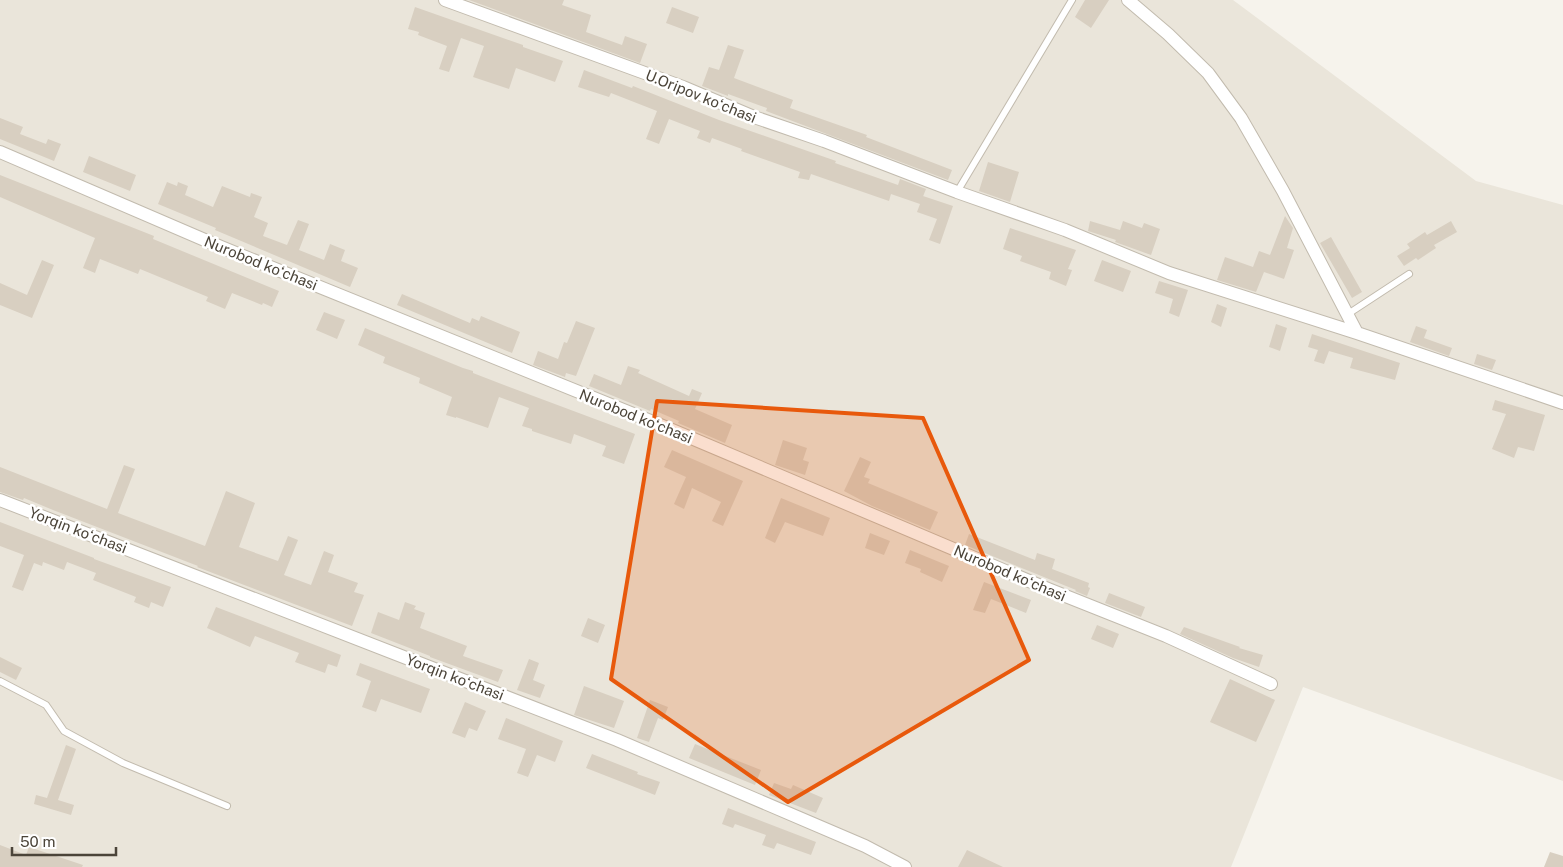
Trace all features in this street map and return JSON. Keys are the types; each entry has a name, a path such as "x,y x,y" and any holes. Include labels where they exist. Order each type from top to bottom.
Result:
{"street":[{"name":"U.Oripov koʻchasi","path":"445,0 683,87 754,118 824,141 1065,230 1169,273 1357,333 1563,403"},
{"path":"1128,0 1168,34 1208,73 1241,118 1283,191 1357,333"},
{"name":"Nurobod koʻchasi","path":"0,152 221,248 658,424 1048,589 1166,636 1271,684"},
{"name":"Yorqin koʻchasi","path":"0,500 617,740 865,846 905,867"}],"lane":[{"path":"958,192 1072,0"},
{"path":"1348,314 1409,274"},
{"path":"0,681 46,705 64,731 123,763 227,806"}],"highlighted area":[{"path":"657,401 923,418 1029,660 788,802 611,679"}],"shaded area":[{"path":"0,0 1233,0 1476,181 1563,205 1563,781 1303,687 1231,867 0,867"}],"building":[{"path":"469,0 564,0 562,5 591,15 586,32 622,45 625,36 647,44 640,63"},
{"path":"1085,0 1109,0 1091,28 1075,17"},
{"path":"415,7 563,61 555,82 516,68 509,89 473,77 484,46 461,38 449,72 439,69 447,46 418,35 419,32 408,29"},
{"path":"672,7 699,17 693,33 666,23"},
{"path":"728,45 744,50 734,78 793,100 790,108 867,135 866,137 952,170 948,180 766,111 767,108 702,86 709,67 719,70"},
{"path":"584,70 632,88 633,86 719,120 898,185 900,179 926,189 920,204 891,194 889,201 811,174 809,180 798,178 800,172 741,151 742,149 712,138 710,143 697,138 700,131 669,119 659,144 646,139 657,111 611,93 609,97 578,87"},
{"path":"0,118 23,127 20,134 46,144 48,139 61,144 54,161 0,139"},
{"path":"89,156 136,175 130,191 83,172"},
{"path":"988,162 1019,172 1010,202 979,191"},
{"path":"0,175 154,236 153,239 279,291 272,307 232,293 225,309 206,301 208,297 140,269 138,274 100,259 95,273 83,268 95,238 0,197"},
{"path":"167,182 177,186 178,182 188,186 185,195 213,207 222,186 250,197 251,193 262,197 254,217 268,223 263,236 287,245 298,220 309,224 299,250 324,260 330,244 345,250 341,261 358,268 350,287 158,204"},
{"path":"923,196 953,206 940,244 929,240 937,219 917,212"},
{"path":"1285,216 1293,228 1287,248 1294,250 1284,279 1264,272 1256,292 1217,280 1225,257 1253,267 1259,251 1270,255"},
{"path":"1090,221 1120,230 1123,221 1142,228 1144,223 1160,229 1151,255 1115,242 1116,240 1088,231"},
{"path":"1451,221 1457,232 1434,245 1436,248 1418,260 1416,258 1404,266 1397,256 1410,248 1407,244 1425,232 1427,235"},
{"path":"1010,228 1076,250 1068,269 1072,270 1066,286 1049,279 1051,272 1020,261 1022,256 1003,249"},
{"path":"1331,237 1362,292 1352,298 1320,243"},
{"path":"42,260 54,265 32,318 0,305 0,283 27,295"},
{"path":"1102,260 1131,271 1123,292 1094,281"},
{"path":"1159,281 1188,290 1179,317 1169,313 1173,299 1155,293"},
{"path":"402,294 470,323 472,318 479,321 481,316 520,332 512,353 397,305"},
{"path":"1217,304 1227,308 1221,327 1211,322"},
{"path":"324,312 345,320 337,339 316,330"},
{"path":"576,321 595,328 576,376 566,373 565,377 533,365 538,351 558,359 564,342 567,343"},
{"path":"1276,324 1287,328 1280,351 1269,347"},
{"path":"1416,326 1427,330 1424,338 1452,348 1449,356 1410,342"},
{"path":"365,328 473,371 473,373 635,434 624,464 602,456 606,446 574,434 571,444 522,426 529,408 499,397 488,428 446,415 452,397 419,383 420,378 383,363 385,357 358,345"},
{"path":"1312,334 1400,363 1395,380 1350,368 1353,358 1329,351 1324,364 1314,361 1318,350 1308,347"},
{"path":"1477,354 1496,360 1492,370 1474,364"},
{"path":"628,366 640,370 638,373 689,396 692,389 702,393 695,409 732,425 725,443 651,409 650,411 589,386 594,374 621,385"},
{"path":"1495,400 1545,415 1534,451 1518,447 1514,458 1492,449 1506,414 1492,410"},
{"path":"783,440 807,448 803,460 809,462 805,475 775,465"},
{"path":"672,450 743,481 723,526 712,521 721,502 692,488 684,509 674,504 686,477 664,467"},
{"path":"860,457 871,462 864,477 870,479 868,483 938,512 930,530 872,506 844,491"},
{"path":"124,465 135,469 118,513 205,546 226,491 255,503 239,547 278,561 288,536 298,540 284,575 311,585 324,551 334,555 328,572 358,583 354,592 364,595 352,626 24,498 23,500 0,492 0,467 107,509"},
{"path":"781,498 830,518 823,536 785,522 775,543 765,538"},
{"path":"0,522 171,587 163,607 151,602 149,608 134,602 136,597 93,580 96,573 67,562 64,570 43,562 42,566 34,563 23,591 12,587 24,555 0,546"},
{"path":"870,533 890,541 884,555 865,548"},
{"path":"969,534 1035,560 1037,553 1055,559 1052,569 1089,583 1088,587 1090,588 1087,596 965,545"},
{"path":"910,550 949,566 942,582 920,572 921,569 905,563"},
{"path":"984,582 1031,600 1026,613 991,599 985,613 973,610"},
{"path":"1109,593 1145,607 1141,617 1105,603"},
{"path":"405,602 416,606 414,609 425,613 420,628 467,646 463,656 503,670 498,682 371,633 378,612 399,620"},
{"path":"216,607 341,655 337,667 328,664 325,673 295,662 299,653 255,636 250,647 207,628"},
{"path":"588,618 605,625 598,643 581,636"},
{"path":"1097,625 1119,634 1113,648 1091,639"},
{"path":"1184,627 1263,655 1259,667 1233,658 1180,634"},
{"path":"0,657 22,668 16,680 0,672"},
{"path":"529,659 539,663 533,680 545,685 540,698 517,690"},
{"path":"360,663 430,689 421,713 381,699 376,712 362,707 371,681 356,675"},
{"path":"1230,679 1275,700 1256,742 1210,722"},
{"path":"584,686 624,701 614,728 574,715"},
{"path":"650,700 668,707 663,720 658,718 649,742 637,738"},
{"path":"465,702 486,711 477,731 469,728 465,738 452,733"},
{"path":"506,718 563,741 555,762 537,755 528,777 517,773 526,749 498,739"},
{"path":"695,744 761,770 755,785 689,758"},
{"path":"66,745 76,749 58,800 74,805 71,815 34,804 36,795 47,798"},
{"path":"592,754 660,782 655,795 586,768"},
{"path":"774,783 791,789 793,785 823,798 816,813 769,795"},
{"path":"728,808 816,842 811,855 777,843 774,849 762,845 766,835 735,824 733,828 722,824"},
{"path":"0,845 26,855 29,847 83,865 82,867 0,867"},
{"path":"967,850 1003,867 958,867"},
{"path":"1550,852 1563,856 1563,867 1544,867"}]}
